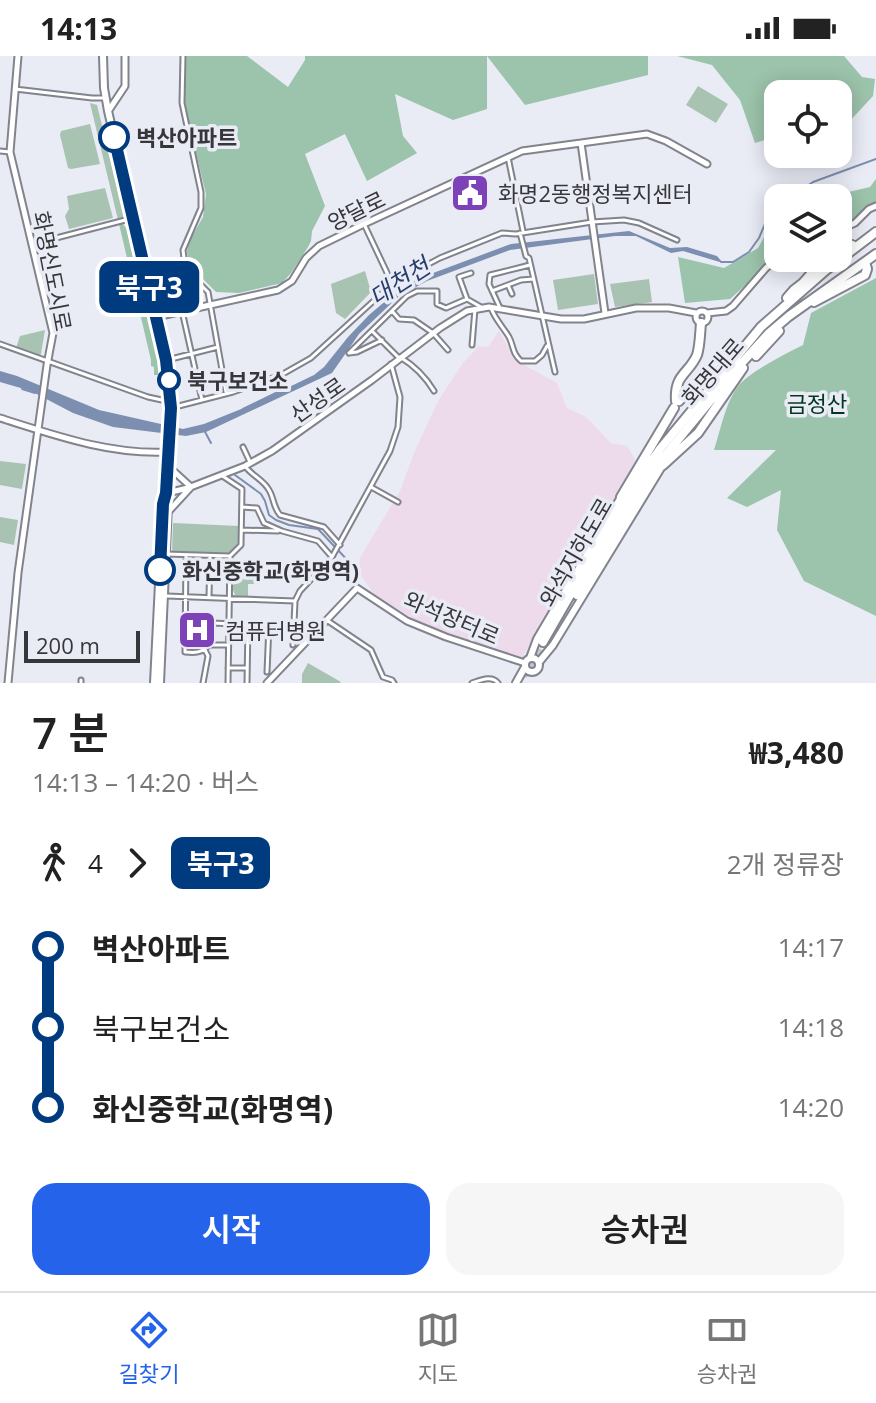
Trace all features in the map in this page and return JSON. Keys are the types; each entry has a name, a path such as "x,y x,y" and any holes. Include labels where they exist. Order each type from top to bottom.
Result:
{"highway":[{"name":"화명대로","path":"638,480 746,343 826,270 876,232"},
{"name":"화명대로","path":"607,543 649,475 769,333 798,308 876,254"},
{"path":"798,308 857,281 865,275 865,262"},
{"path":"775,314 813,272"},
{"path":"649,475 695,431 789,316"},
{"path":"678,404 683,373 696,357 701,323"},
{"path":"621,497 682,394 716,361 746,343"},
{"path":"621,497 638,480"},
{"name":"와석지하도로","path":"607,543 546,643 638,480"}],"main road":[{"name":"화명신도시로","path":"8,683 18,573 53,333 10,152 18,56"},
{"path":"103,56 109,103 166,360 171,406 160,683"},
{"path":"109,103 125,86 125,56"},
{"name":"양달로","path":"156,317 278,290 292,281 306,258 319,246 522,151 647,134 707,164"},
{"path":"581,143 605,313"},
{"path":"852,224 876,206"},
{"path":"478,308 561,319 584,319 652,307 696,313 702,310 707,313 726,311 764,270"},
{"name":"산성로","path":"166,493 191,487 272,451 433,333 459,315 478,308"},
{"path":"696,313 696,319 701,323 707,321 707,313"},
{"path":"0,418 113,449 168,452"},
{"path":"525,683 539,669 539,662 553,645 664,463"},
{"path":"167,465 191,487 168,512"},
{"path":"154,683 166,493"},
{"path":"516,683 537,639 621,497"},
{"name":"와석장터로","path":"267,683 357,588 407,621 527,663"},
{"path":"527,663 539,662"},
{"path":"527,663 526,670 533,673"}],"street":[{"path":"183,56 182,103 202,201 183,250 184,258 191,275 208,292 226,394"},
{"path":"15,89 92,98 109,103"},
{"path":"0,151 10,152"},
{"path":"508,157 525,253 529,258 555,372"},
{"path":"33,244 133,218"},
{"path":"0,344 171,406 226,394 281,375 311,358 393,285 440,258 502,233 521,234 624,220 639,223 677,240"},
{"path":"364,224 393,285"},
{"path":"500,309 489,284 490,275 530,265"},
{"path":"471,273 459,277 467,299 478,308 472,345"},
{"path":"379,296 378,287 389,277"},
{"path":"492,291 521,280 533,279"},
{"path":"508,285 512,294"},
{"path":"382,340 349,353 407,296 417,291 437,291 437,304 446,308 467,299"},
{"path":"491,308 493,316 511,341 513,354 521,361 535,361 548,344"},
{"path":"182,311 202,400"},
{"path":"392,311 399,319 414,320 433,333 448,350"},
{"path":"372,331 400,358 414,366 434,391"},
{"path":"166,360 218,347"},
{"path":"293,645 295,601 300,591 340,545 390,451 398,427 400,397 391,364"},
{"path":"243,447 250,474 269,488 274,507 280,515 324,527 340,545"},
{"path":"221,475 242,489 241,545 230,556 228,683"},
{"path":"371,487 398,502"},
{"path":"242,507 257,508 262,521 282,531 318,541 332,557"},
{"path":"241,530 282,531"},
{"path":"166,554 230,556"},
{"path":"186,555 185,652 198,653 209,645 229,645"},
{"path":"209,597 210,556"},
{"path":"164,596 295,601"},
{"path":"328,621 371,650 383,677 394,683"},
{"path":"185,622 293,626"},
{"path":"247,683 248,624"},
{"path":"267,672 269,625"},
{"path":"203,683 208,656 205,650"},
{"path":"228,668 247,668"},
{"path":"472,683 489,678 498,683"}],"shaded area":[{"path":"499,331 515,360 557,383 567,408 586,417 611,443 627,446 638,464 522,658 421,624 373,593 359,572 360,558 400,491 438,401 463,363 479,346 488,347"}],"green space":[{"path":"185,56 247,56 288,87 305,56 487,56 487,109 453,120 395,94 403,136 417,153 367,181 345,134 305,154 325,206 312,231 308,247 282,283 239,293 216,292 188,261 189,242 203,217 206,194 183,100"},
{"path":"487,56 648,56 648,75 525,105"},
{"path":"677,56 844,56 862,77 875,79 873,96 852,119 852,80 764,80 764,140 755,143 740,100 712,65"},
{"path":"698,86 728,104 716,123 686,105"},
{"path":"90,103 97,105 123,219 118,220"},
{"path":"90,124 100,164 68,168 61,131"},
{"path":"876,179 876,209 852,220 852,191 870,187"},
{"path":"105,188 113,218 69,229 65,216 69,209 67,196"},
{"path":"119,224 127,229 160,375 154,375 154,367 151,366"},
{"path":"764,237 764,269 730,299 685,303 678,257 724,268 758,248"},
{"path":"181,263 186,274 197,283 160,291 154,268"},
{"path":"365,271 371,292 345,319 336,313 331,284"},
{"path":"594,274 598,304 558,310 553,280"},
{"name":"금정산","path":"876,278 876,616 804,581 777,530 781,490 747,507 727,498 776,450 714,450 727,408 739,385 760,368 803,345 811,313"},
{"path":"649,279 652,302 615,307 610,284"},
{"path":"45,330 39,356 16,348 20,336"},
{"path":"0,461 26,464 22,489 0,485"},
{"path":"0,517 18,520 14,545 0,542"},
{"path":"173,523 239,526 239,542 228,554 172,552"},
{"path":"233,560 259,561 259,584 248,584 248,596 235,595"},
{"path":"308,663 341,682 302,683 302,674"}],"water":[{"name":"대천천","path":"629,231 670,248 687,247 717,256 723,263 683,251 671,253 636,236 510,250 427,281 398,297 359,334 332,373 206,432 186,436 113,427 73,413 31,391 0,382 0,371 99,410 183,429 204,424 314,375 369,315 417,279 511,244"}],"waterway":[{"name":"대천천","path":"810,184 876,159"},
{"name":"대천천","path":"721,262 733,262 749,252 764,226"},
{"name":"대천천","path":"22,389 35,393"},
{"name":"대천천","path":"243,409 280,391"},
{"path":"204,430 211,443"},
{"path":"235,475 261,494 269,515 289,525 318,529 353,566"}],"tunnel":[{"path":"523,676 543,642"}],"bus line":[{"name":"북구3","path":"114,137 169,378 171,408 160,570"}],"place":[{"name":"벽산아파트","path":"114,137"},
{"name":"화명2동행정복지센터","path":"470,193"},
{"name":"북구보건소","path":"169,380"},
{"name":"화신중학교(화명역)","path":"160,570"},
{"name":"컴퓨터병원","path":"197,630"}]}
